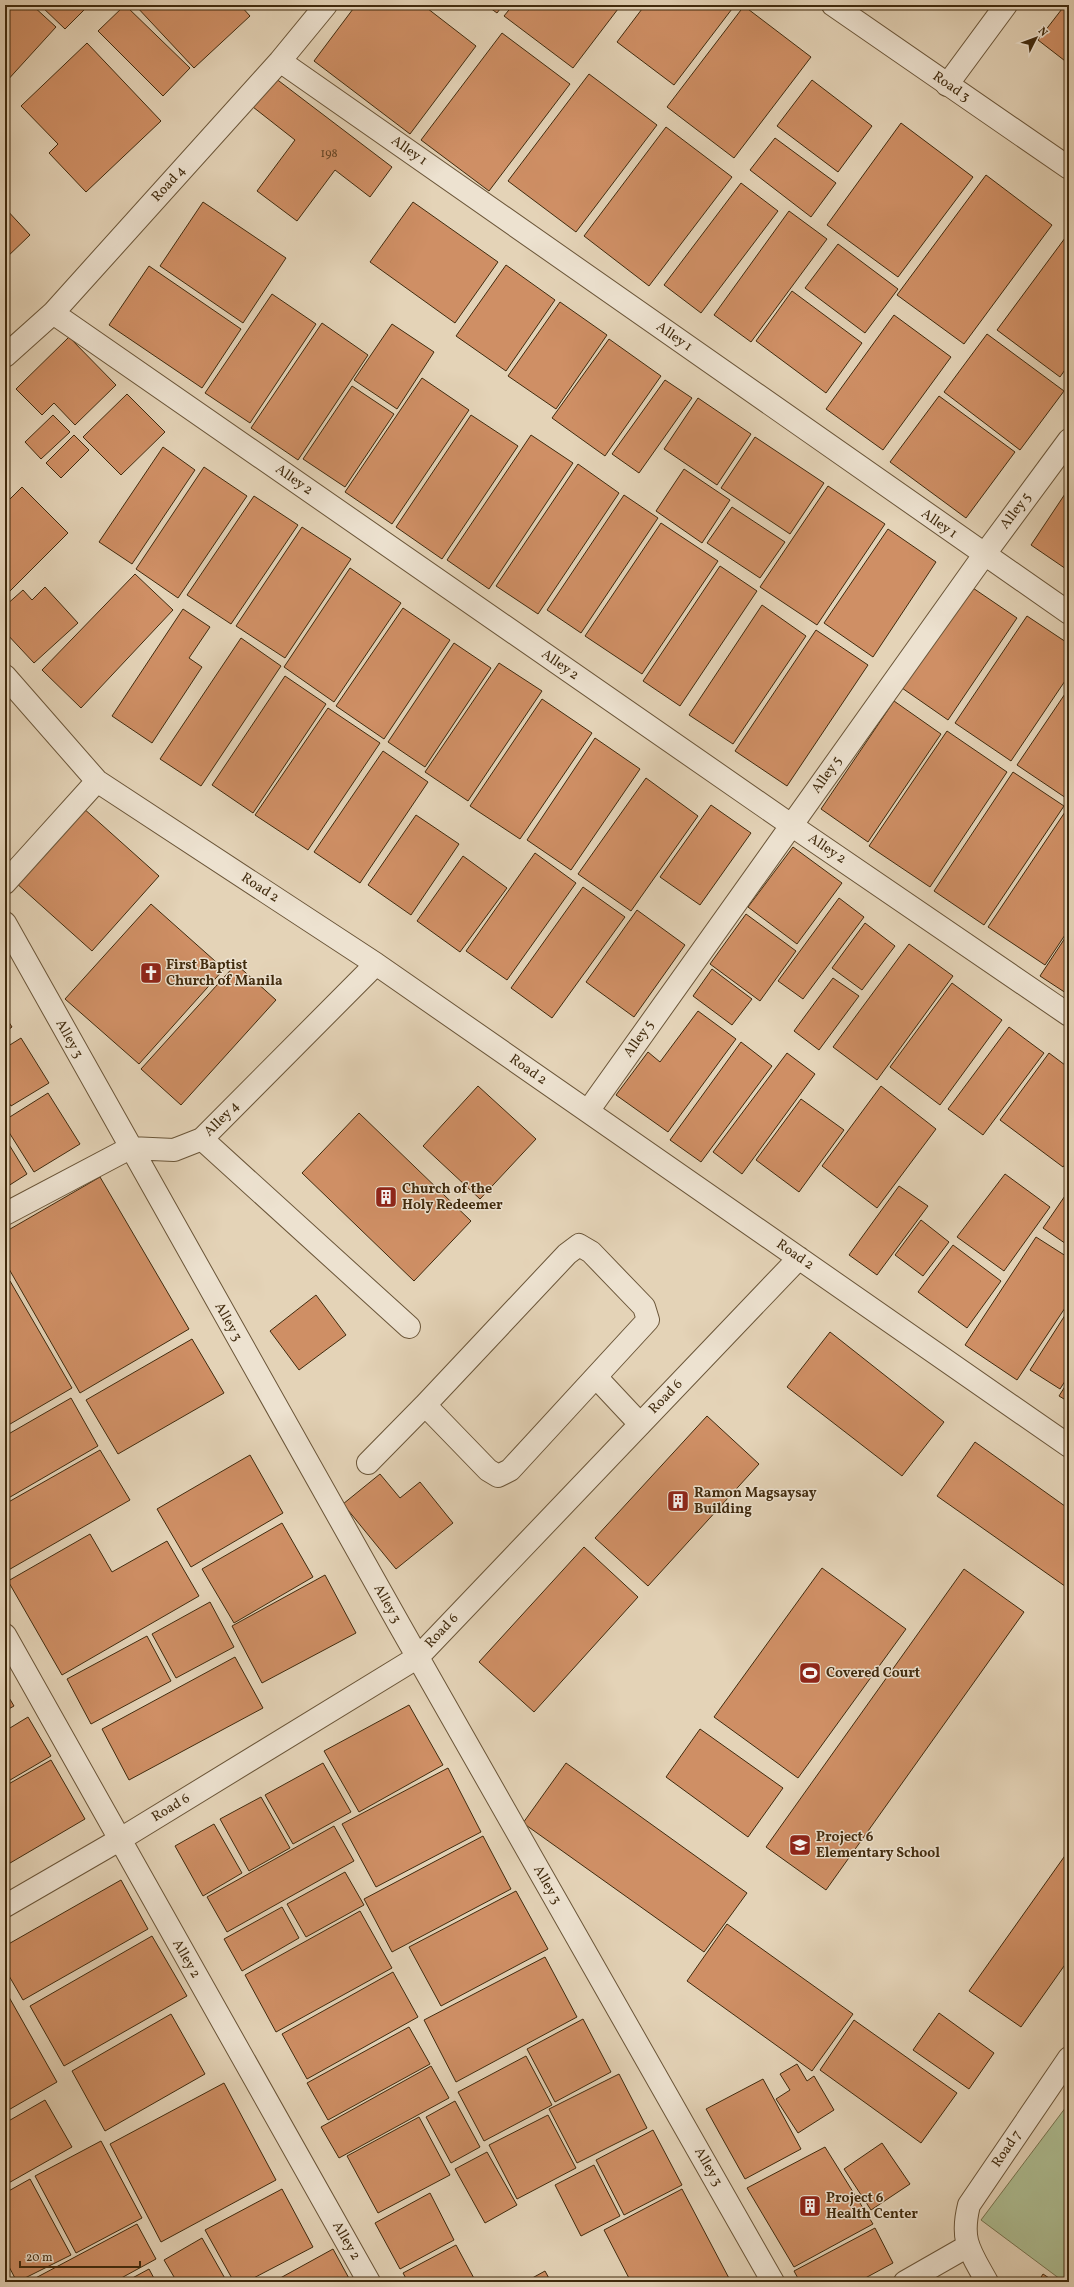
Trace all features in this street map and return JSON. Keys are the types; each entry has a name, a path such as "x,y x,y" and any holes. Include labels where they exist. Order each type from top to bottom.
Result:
{"street":[{"name":"Road 4","path":"5,356 53,313 280,61 326,5"},
{"name":"Road 3","path":"833,5 1069,168"},
{"path":"948,85 1006,5"},
{"name":"Alley 1","path":"280,61 984,555 1069,613"},
{"name":"Alley 2","path":"53,313 791,825 1069,1015"},
{"name":"Alley 5","path":"588,1111 984,555 1069,440"},
{"name":"Road 2","path":"5,676 97,781 376,964 1069,1446"},
{"path":"5,883 97,781"},
{"name":"Alley 3","path":"5,924 130,1148 773,2282"},
{"name":"Alley 4","path":"130,1148 174,1150 202,1139 376,964"},
{"path":"202,1139 409,1327"},
{"path":"5,1214 130,1148"},
{"path":"368,1463 567,1254 579,1245 590,1252 644,1307 648,1320 510,1470 498,1476 488,1470 424,1405"},
{"name":"Road 6","path":"5,1906 118,1840 418,1657 799,1258"},
{"path":"596,1377 640,1424"},
{"name":"Alley 2","path":"5,1635 118,1840 369,2282"},
{"name":"Road 7","path":"987,2282 968,2246 964,2225 969,2205 1069,2058"},
{"path":"905,2282 968,2246"}],"green space":[{"path":"1069,2103 1069,2282 1064,2282 981,2220"}],"building":[{"path":"5,5 32,5 56,27 5,83"},
{"path":"40,5 89,5 65,29"},
{"path":"125,5 190,68 163,96 98,31"},
{"path":"135,5 240,5 250,16 194,68"},
{"path":"356,5 423,5 476,46 410,134 314,61"},
{"path":"486,5 503,5 497,13"},
{"path":"513,5 621,5 573,68 504,16"},
{"path":"645,5 735,5 674,85 617,42"},
{"path":"1065,5 1069,5 1069,64 1038,40"},
{"path":"744,6 811,57 734,158 667,107"},
{"path":"502,33 570,84 489,191 421,140"},
{"path":"87,43 161,121 86,192 49,153 58,144 21,106"},
{"path":"589,74 657,125 576,232 508,181"},
{"path":"275,78 392,167 370,197 335,170 297,221 257,191 295,140 253,107"},
{"path":"812,80 872,126 838,172 777,126"},
{"path":"901,123 973,177 898,277 827,225"},
{"path":"666,127 732,177 649,286 584,236"},
{"path":"775,138 836,183 811,217 750,170"},
{"path":"986,175 1052,225 964,344 897,295"},
{"path":"741,183 778,211 701,313 664,285"},
{"path":"203,202 286,258 243,323 160,266"},
{"path":"413,202 498,262 455,323 370,262"},
{"path":"5,208 30,235 5,259"},
{"path":"789,211 827,239 751,342 714,315"},
{"path":"1068,234 1069,364 1060,377 997,330"},
{"path":"838,244 898,289 865,333 805,288"},
{"path":"506,265 555,300 506,371 456,336"},
{"path":"149,266 241,329 202,388 109,325"},
{"path":"792,291 862,343 826,393 756,341"},
{"path":"272,294 316,324 250,423 205,393"},
{"path":"560,302 607,335 556,409 508,376"},
{"path":"894,315 951,357 883,450 826,409"},
{"path":"322,323 368,355 298,460 251,428"},
{"path":"392,324 434,352 397,409 354,380"},
{"path":"987,334 1064,391 1020,450 944,392"},
{"path":"69,337 116,385 75,425 54,403 42,415 16,389"},
{"path":"609,339 661,376 605,456 552,418"},
{"path":"422,378 469,410 392,524 345,492"},
{"path":"665,380 692,398 639,473 612,454"},
{"path":"352,386 394,414 345,487 303,459"},
{"path":"127,394 165,432 121,475 83,437"},
{"path":"939,396 1015,452 966,518 890,462"},
{"path":"698,398 751,434 717,485 664,449"},
{"path":"53,415 70,432 41,459 25,442"},
{"path":"471,415 518,446 442,559 396,527"},
{"path":"74,435 89,450 61,478 46,463"},
{"path":"531,435 573,463 489,589 447,560"},
{"path":"755,437 824,483 790,534 721,488"},
{"path":"163,447 195,470 132,564 99,542"},
{"path":"578,464 619,493 538,614 496,586"},
{"path":"204,467 247,496 178,598 136,569"},
{"path":"684,469 730,500 702,543 656,511"},
{"path":"828,486 885,524 817,625 760,587"},
{"path":"22,487 68,533 5,596 5,504"},
{"path":"1069,488 1069,571 1031,545"},
{"path":"624,495 658,518 581,633 547,610"},
{"path":"254,496 298,525 231,624 187,595"},
{"path":"732,507 785,542 760,578 707,543"},
{"path":"661,523 718,561 642,674 585,636"},
{"path":"302,527 351,559 285,658 236,626"},
{"path":"888,529 936,562 873,657 824,623"},
{"path":"720,566 757,591 680,706 643,681"},
{"path":"350,568 401,603 334,702 284,667"},
{"path":"135,574 173,610 81,708 42,670"},
{"path":"970,586 1017,618 948,720 902,688"},
{"path":"45,587 78,623 34,663 5,632 5,606 23,590 32,600"},
{"path":"762,605 806,636 733,744 689,715"},
{"path":"403,608 450,640 384,739 336,706"},
{"path":"183,609 210,627 189,658 202,667 152,743 112,716"},
{"path":"1027,616 1069,644 1069,675 1011,761 955,723"},
{"path":"816,630 868,665 787,786 735,751"},
{"path":"241,638 281,666 201,786 160,759"},
{"path":"454,643 491,668 425,767 388,742"},
{"path":"499,663 542,691 468,801 425,772"},
{"path":"285,676 326,704 253,813 212,785"},
{"path":"1069,688 1069,793 1066,798 1017,765"},
{"path":"542,699 592,733 520,839 470,806"},
{"path":"894,701 941,734 868,842 821,809"},
{"path":"328,708 380,743 308,850 255,815"},
{"path":"947,731 1007,772 930,887 869,846"},
{"path":"595,738 640,769 571,870 527,840"},
{"path":"383,751 428,782 360,883 314,852"},
{"path":"1013,772 1064,806 984,925 934,891"},
{"path":"646,778 698,816 631,911 578,874"},
{"path":"711,805 751,833 700,905 660,877"},
{"path":"82,807 159,876 92,951 15,882"},
{"path":"1065,812 1069,815 1069,929 1045,965 988,927"},
{"path":"416,815 459,844 411,915 368,885"},
{"path":"793,847 842,883 797,944 748,907"},
{"path":"535,853 576,883 507,980 466,951"},
{"path":"463,856 507,888 460,952 417,921"},
{"path":"583,887 625,917 552,1018 511,988"},
{"path":"839,898 864,917 803,999 778,981"},
{"path":"151,904 224,969 139,1064 65,999"},
{"path":"637,910 685,945 634,1017 586,982"},
{"path":"746,914 796,951 760,1001 710,964"},
{"path":"865,923 895,946 862,990 832,968"},
{"path":"1069,932 1069,995 1040,976"},
{"path":"909,944 953,976 877,1080 833,1047"},
{"path":"236,964 276,1000 181,1105 141,1069"},
{"path":"712,969 752,999 732,1025 693,996"},
{"path":"833,978 859,996 819,1050 794,1031"},
{"path":"952,983 1002,1020 940,1105 890,1067"},
{"path":"698,1011 736,1039 668,1132 616,1095 648,1052 660,1062"},
{"path":"5,1016 12,1027 5,1032"},
{"path":"1009,1027 1044,1053 983,1135 948,1109"},
{"path":"21,1038 49,1083 11,1106 5,1096 5,1048"},
{"path":"741,1042 772,1066 701,1162 670,1140"},
{"path":"787,1053 815,1074 742,1174 713,1152"},
{"path":"1049,1053 1069,1068 1069,1159 1063,1167 1000,1120"},
{"path":"478,1086 536,1139 480,1199 423,1146"},
{"path":"881,1086 936,1129 877,1208 822,1166"},
{"path":"48,1093 80,1144 34,1172 5,1126 5,1120"},
{"path":"801,1099 844,1130 799,1192 756,1160"},
{"name":"Church of the Holy Redeemer","path":"359,1113 471,1221 414,1281 302,1173"},
{"path":"5,1138 27,1174 5,1188"},
{"path":"1005,1174 1050,1207 1004,1271 957,1237"},
{"path":"100,1177 189,1329 80,1393 5,1262 5,1232"},
{"path":"899,1186 928,1206 877,1275 849,1255"},
{"path":"1069,1190 1069,1246 1043,1228"},
{"path":"921,1220 949,1242 923,1276 895,1255"},
{"path":"1036,1237 1069,1258 1069,1302 1017,1380 965,1345"},
{"path":"953,1245 1001,1281 967,1328 918,1292"},
{"path":"10,1281 72,1388 5,1427 5,1284"},
{"path":"316,1295 346,1335 299,1370 270,1331"},
{"path":"1069,1309 1069,1375 1060,1389 1030,1370"},
{"path":"830,1332 944,1422 902,1476 787,1387"},
{"path":"192,1339 224,1393 118,1454 86,1400"},
{"path":"1069,1380 1069,1402 1059,1396"},
{"path":"71,1398 98,1446 5,1500 5,1436"},
{"name":"Ramon Magsaysay Building","path":"707,1416 759,1464 648,1586 595,1538"},
{"path":"975,1442 1069,1509 1069,1589 937,1496"},
{"path":"100,1450 130,1500 5,1572 5,1504"},
{"path":"250,1455 283,1513 191,1567 157,1509"},
{"path":"380,1474 400,1498 420,1482 453,1523 396,1569 343,1504"},
{"path":"282,1523 313,1577 234,1623 202,1569"},
{"path":"90,1534 112,1572 167,1541 199,1596 62,1675 8,1581"},
{"path":"584,1547 638,1597 534,1712 479,1662"},
{"name":"Covered Court","path":"822,1568 906,1629 798,1778 714,1717"},
{"path":"964,1569 1024,1612 826,1890 766,1847"},
{"path":"325,1575 356,1633 262,1683 232,1626"},
{"path":"210,1602 234,1647 176,1678 152,1634"},
{"path":"147,1636 171,1681 91,1724 67,1679"},
{"path":"235,1657 263,1708 129,1780 102,1729"},
{"path":"5,1691 14,1706 5,1711"},
{"path":"409,1705 443,1765 359,1812 324,1751"},
{"path":"28,1717 51,1756 5,1783 5,1731"},
{"path":"700,1729 783,1788 748,1837 666,1777"},
{"path":"51,1760 85,1819 5,1866 5,1786"},
{"path":"323,1763 351,1812 293,1844 265,1795"},
{"path":"566,1763 747,1893 704,1952 523,1823"},
{"path":"448,1768 481,1832 376,1887 342,1824"},
{"path":"261,1797 290,1848 249,1871 220,1819"},
{"path":"214,1824 242,1873 203,1896 175,1846"},
{"path":"334,1826 354,1861 227,1932 207,1897"},
{"path":"483,1836 511,1889 392,1952 364,1899"},
{"path":"1069,1850 1069,1959 1021,2027 969,1991"},
{"path":"345,1872 364,1905 306,1937 287,1904"},
{"path":"121,1880 148,1929 23,2000 5,1969 5,1946"},
{"path":"516,1891 548,1949 441,2006 409,1947"},
{"path":"282,1907 299,1938 242,1971 224,1939"},
{"path":"360,1911 392,1968 276,2032 245,1975"},
{"path":"727,1924 853,2014 812,2071 687,1981"},
{"path":"152,1936 187,1996 64,2066 30,2006"},
{"path":"545,1957 577,2017 456,2082 424,2020"},
{"path":"393,1972 418,2017 307,2079 282,2034"},
{"path":"5,1990 57,2082 5,2112"},
{"path":"939,2013 994,2053 969,2089 913,2050"},
{"path":"171,2014 205,2074 105,2131 72,2071"},
{"path":"583,2019 611,2072 555,2102 527,2049"},
{"path":"854,2020 957,2093 921,2143 820,2070"},
{"path":"409,2027 430,2064 328,2120 307,2083"},
{"path":"526,2056 552,2105 484,2141 458,2092"},
{"path":"797,2064 807,2081 814,2076 834,2110 798,2133 776,2099 790,2090 780,2074"},
{"path":"431,2066 449,2098 339,2158 321,2127"},
{"path":"619,2074 647,2128 577,2163 549,2109"},
{"path":"763,2079 801,2149 745,2179 706,2109"},
{"path":"224,2083 276,2180 161,2242 110,2144"},
{"path":"45,2100 72,2147 5,2185 5,2123"},
{"path":"455,2101 480,2147 451,2163 426,2117"},
{"path":"548,2115 576,2168 517,2199 489,2145"},
{"path":"419,2117 450,2175 378,2213 347,2156"},
{"path":"653,2130 682,2185 624,2215 596,2160"},
{"path":"101,2141 142,2218 76,2253 35,2176"},
{"path":"882,2143 910,2184 871,2210 844,2169"},
{"name":"Project 6 Health Center","path":"825,2147 873,2224 794,2267 747,2188"},
{"path":"487,2152 517,2205 485,2223 455,2169"},
{"path":"594,2165 620,2216 581,2236 555,2185"},
{"path":"30,2179 71,2255 17,2282 5,2259 5,2193"},
{"path":"282,2189 313,2247 246,2282 234,2282 205,2230"},
{"path":"682,2189 731,2282 631,2282 604,2230"},
{"path":"430,2193 454,2240 400,2269 375,2223"},
{"path":"137,2224 156,2259 114,2282 28,2282"},
{"path":"875,2228 893,2263 858,2282 800,2282 794,2271"},
{"path":"202,2238 227,2282 177,2282 164,2260"},
{"path":"456,2245 476,2282 408,2282 403,2273"},
{"path":"333,2249 351,2282 273,2282"},
{"path":"149,2269 156,2282 125,2282"},
{"path":"933,2269 941,2282 911,2282"},
{"path":"545,2271 551,2282 525,2282"},
{"path":"1043,2274 1055,2282 1038,2282"}],"place":[{"name":"First Baptist Church of Manila","path":"151,973"},
{"name":"Church of the Holy Redeemer","path":"386,1197"},
{"name":"Ramon Magsaysay Building","path":"678,1501"},
{"name":"Covered Court","path":"810,1673"},
{"name":"Project 6 Elementary School","path":"800,1845"},
{"name":"Project 6 Health Center","path":"810,2206"}]}
